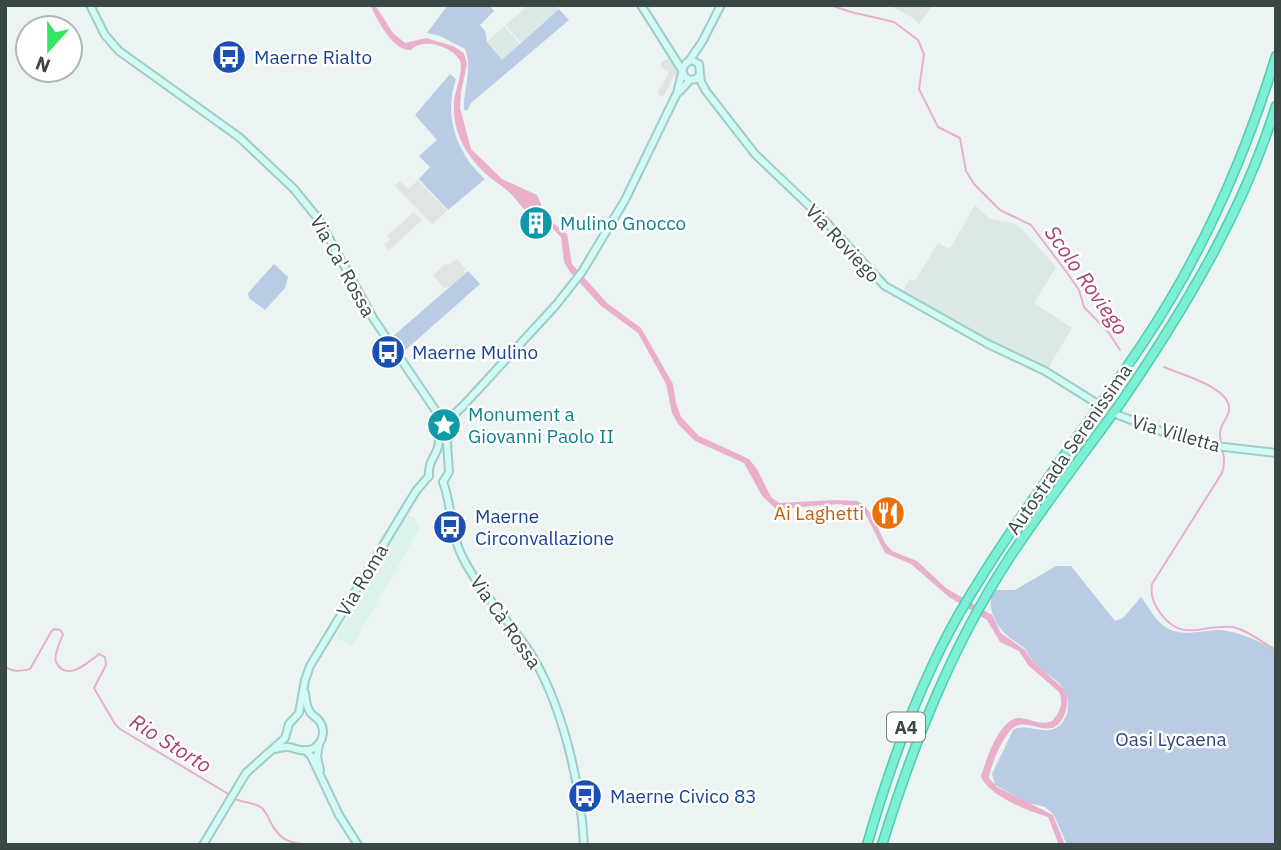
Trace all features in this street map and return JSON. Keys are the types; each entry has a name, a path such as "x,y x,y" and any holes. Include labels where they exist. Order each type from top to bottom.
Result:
{"highway":[{"name":"Autostrada Serenissima","path":"867,845 907,724 959,614 1024,509 1144,341 1176,290 1223,197 1259,110 1276,55"},
{"name":"Autostrada Serenissima","path":"882,845 921,729 972,620 1039,513 1120,403 1189,297 1237,204 1275,109"}],"main road":[{"name":"Via Ca' Rossa","path":"90,5 105,35 129,59 195,103 239,137 281,174 302,197 328,233 367,309 438,414"},
{"path":"641,5 682,71 706,91"},
{"path":"450,418 490,377 582,272 614,220 677,93 682,71 702,42 721,5"},
{"path":"702,42 701,84 706,91"},
{"path":"675,58 695,61 701,70"},
{"path":"677,93 701,70"},
{"name":"Via Roviego","path":"706,91 755,154 824,220 885,286 978,339 1050,373 1093,401"},
{"path":"429,476 433,481 443,482 449,472 447,443 451,422 445,414 438,414"},
{"name":"Via Roma","path":"297,716 302,706 310,666 416,491 429,476 429,468 440,446 439,433 434,423 438,414"},
{"name":"Via Villetta","path":"1118,415 1182,439 1218,447 1276,453"},
{"name":"Via Cà Rossa","path":"443,482 460,551 469,569 536,662 553,704 579,787 584,845"},
{"path":"304,688 307,706 323,729 317,756 321,775"},
{"path":"203,845 246,773 274,750 287,734 289,724 297,716 313,716"},
{"path":"287,734 294,747"},
{"path":"305,750 319,744"},
{"path":"274,750 294,747 305,750 311,756 339,815 358,845"}],"shaded area":[{"path":"370,5 375,5 393,33 405,43 426,38 453,46 464,53 467,64 460,108 471,149 502,179 537,195 542,214 567,234 572,264 607,303 641,328 673,384 681,417 699,436 749,459 771,497 779,503 834,500 857,501 864,505 892,551 917,561 946,588 992,615 1001,633 1025,650 1031,660 1064,689 1067,702 1062,720 1050,728 1022,724 1012,729 999,749 989,778 997,787 1053,815 1065,845 1059,845 1048,817 1000,796 981,776 995,741 1006,724 1020,718 1040,723 1052,721 1060,707 1059,692 1028,665 1019,651 1000,642 987,620 949,597 911,564 885,553 866,515 858,508 840,504 776,509 762,496 744,463 695,441 678,424 672,413 666,384 638,333 601,306 570,272 564,262 561,237 540,216 537,218 524,209 469,155 459,135 454,113 461,68 459,59 449,50 435,45 422,44 411,50 398,46 386,34"},
{"path":"528,5 555,5 559,9 521,43 506,25"},
{"path":"889,5 933,5 919,24"},
{"path":"504,26 520,44 502,60 487,42"},
{"path":"669,58 677,69 678,77 674,76 663,97 657,94 669,72 661,67 661,62"},
{"path":"418,180 447,211 432,224 395,186 399,181 409,189"},
{"path":"975,205 990,219 1012,223 1021,228 1056,267 1034,303 1072,328 1048,368 1006,351 902,292 910,279 915,281 938,243 950,249"},
{"path":"414,212 422,220 389,250 384,245 390,240 387,236"},
{"path":"457,259 466,269 465,273 451,286 444,288 433,275 445,264 449,265"},
{"path":"407,514 413,517 420,528 352,646 336,637"}],"green space":[{"path":"448,5 489,5 494,11 480,25 485,31 487,42 502,60 559,9 569,20 471,103 467,111 464,110 468,72 465,49 440,36 427,33"},
{"path":"450,74 456,79 451,107 455,134 467,158 485,179 448,210 419,179 430,167 419,156 437,140 415,115"},
{"path":"274,264 288,277 285,288 265,310 249,298 248,293"},
{"path":"468,271 480,284 401,354 391,338"},
{"name":"Oasi Lycaena","path":"1056,566 1071,566 1115,621 1123,618 1141,597 1158,621 1172,630 1185,633 1212,630 1232,632 1276,650 1276,845 1067,845 1054,815 1045,807 1028,803 995,785 992,774 1013,730 1054,729 1063,722 1068,698 1061,685 1000,628 991,609 992,596 994,590 1015,590"}],"waterway":[{"name":"Scolo Roviego","path":"830,5 894,22 918,40 924,54 919,89 938,127 960,138 966,171 974,184 1000,210 1031,225 1079,290 1084,307 1109,333 1120,350"},
{"path":"1164,367 1214,389 1228,402 1229,410 1220,431 1224,458 1222,473 1152,584 1155,603 1161,614 1177,628 1237,628 1276,650"},
{"name":"Rio Storto","path":"5,666 14,671 30,669 51,632 54,629 60,630 63,634 55,659 60,668 71,671 84,666 99,654 105,657 106,665 94,688 120,729 230,795"},
{"name":"Rio Storto","path":"235,799 262,808 274,829 286,840 308,845"}],"tunnel":[{"path":"1093,401 1116,414"}],"place":[{"name":"Maerne Rialto","path":"229,57"},
{"name":"Mulino Gnocco","path":"536,223"},
{"name":"Maerne Mulino","path":"388,352"},
{"name":"Monument a Giovanni Paolo II","path":"444,425"},
{"name":"Ai Laghetti","path":"888,513"},
{"name":"Maerne Circonvallazione","path":"450,527"},
{"name":"Maerne Civico 83","path":"585,796"}]}
